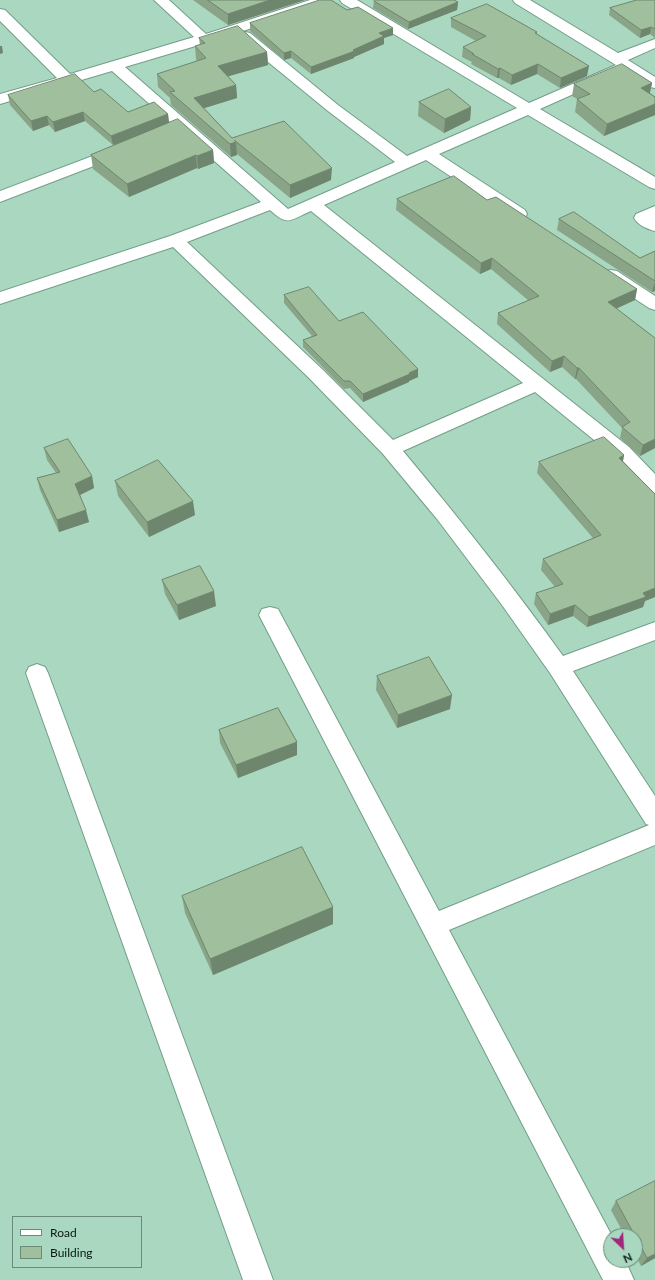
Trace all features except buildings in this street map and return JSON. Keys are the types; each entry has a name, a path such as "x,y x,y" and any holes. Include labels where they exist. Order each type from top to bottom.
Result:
{"street":[{"path":"161,0 204,39"},
{"path":"0,99 204,39 324,0"},
{"path":"347,0 655,184"},
{"path":"520,0 622,62 655,84"},
{"path":"0,13 67,79"},
{"path":"237,28 269,57 406,163"},
{"path":"114,65 176,128 286,216 529,109 622,62 655,43"},
{"path":"0,197 132,146"},
{"path":"428,154 532,222"},
{"path":"0,298 176,240 272,204"},
{"path":"313,205 622,452 655,486"},
{"path":"655,211 642,218 655,226"},
{"path":"176,240 316,374 390,449 444,514 510,599 558,667 655,817"},
{"path":"597,265 655,304"},
{"path":"390,449 537,384"},
{"path":"270,615 619,1280"},
{"path":"558,667 655,631"},
{"path":"37,673 258,1280"},
{"path":"433,925 655,834"}]}
